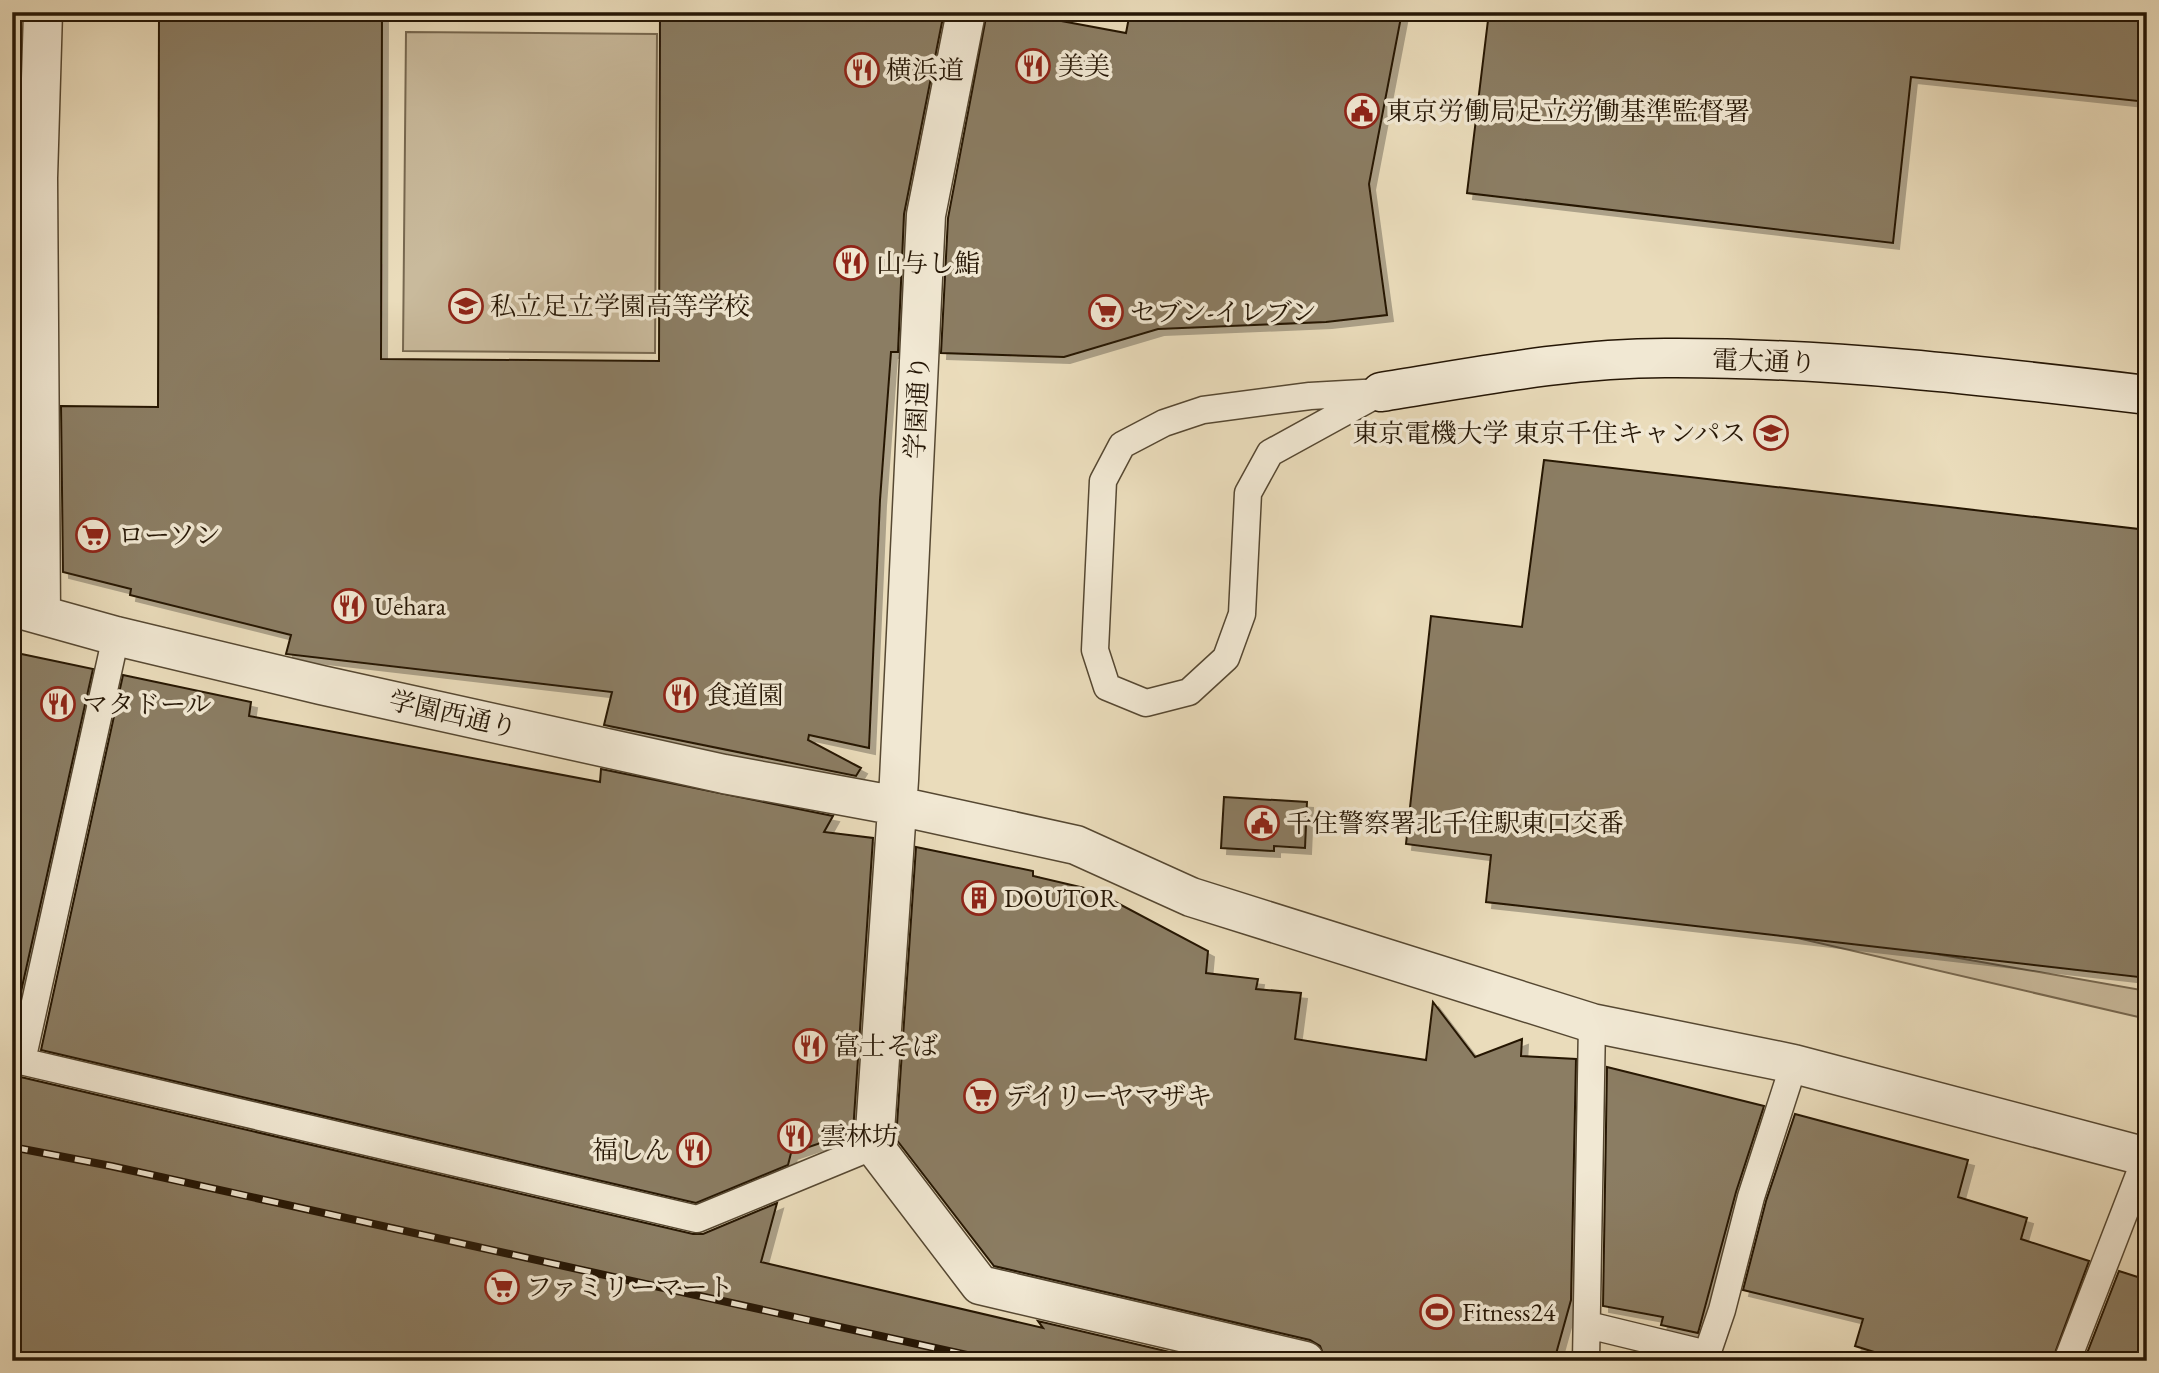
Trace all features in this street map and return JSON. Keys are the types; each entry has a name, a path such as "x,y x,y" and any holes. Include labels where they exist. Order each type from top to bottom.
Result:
{"street":[{"path":"27,611 43,12"},
{"name":"学園通り","path":"874,1146 898,806 926,215 966,12"},
{"name":"電大通り","path":"1381,392 1558,365 1664,358 1874,365 2147,395"},
{"name":"学園西通り","path":"27,611 116,636 724,775 898,806 1076,845 1191,897 1592,1024 1794,1064 2146,1157"},
{"path":"874,1146 980,1285 1305,1361"}],"lane":[{"path":"1381,392 1270,453 1248,493 1242,614 1226,658 1189,692 1146,703 1107,687 1095,650 1103,481 1122,445 1164,423 1203,410 1310,396 1381,392"},
{"path":"116,636 17,1060 697,1219 874,1146"},
{"path":"1586,1361 1592,1024"},
{"path":"1588,1325 1707,1354 1722,1310 1751,1197 1794,1064"},
{"path":"2067,1361 2146,1157"}],"shaded area":[{"path":"406,32 657,34 655,353 403,351"},
{"path":"1646,903 2147,991 2147,1019"}],"building":[{"path":"159,12 382,12 381,359 659,361 660,12 944,12 904,214 898,352 891,352 880,500 869,748 809,735 808,740 861,768 856,776 604,725 612,692 286,654 291,635 130,595 131,589 63,572 61,406 158,407"},
{"path":"987,12 1013,12 1126,33 1130,12 1402,12 1369,184 1387,315 1326,322 1158,329 1064,357 941,353 948,218"},
{"path":"1489,12 2147,12 2147,102 1911,77 1893,243 1467,193"},
{"path":"12,406 18,406 19,561 12,559"},
{"path":"1544,460 2147,530 2147,978 1486,902 1491,855 1406,844 1431,616 1522,627"},
{"path":"12,652 93,669 12,1032"},
{"path":"123,675 251,702 249,716 600,782 601,769 833,816 824,832 873,838 853,1132 791,1153 788,1165 696,1203 41,1050"},
{"path":"1224,797 1307,802 1305,848 1274,846 1274,851 1221,848"},
{"path":"916,847 1033,871 1033,876 1093,890 1208,951 1206,973 1258,979 1256,989 1301,993 1295,1039 1426,1060 1433,1002 1475,1057 1522,1039 1521,1056 1576,1059 1571,1300 1554,1361 1326,1361 1320,1346 1310,1340 994,1266 896,1139"},
{"path":"1607,1067 1764,1106 1736,1192 1698,1333 1661,1325 1663,1317 1603,1306"},
{"path":"12,1075 693,1234 703,1234 777,1203 761,1262 1043,1328 1038,1321 1208,1361 12,1361"},
{"path":"1795,1114 1968,1160 1958,1197 2027,1218 2021,1239 2089,1261 2052,1361 1903,1361 1855,1346 1863,1319 1743,1290 1766,1201"},
{"path":"2119,1271 2147,1280 2147,1361 2084,1361"}],"railway":[{"path":"12,1147 111,1166 994,1361"}],"place":[{"name":"美美","path":"1033,66"},
{"name":"横浜道","path":"862,70"},
{"name":"東京労働局足立労働基準監督署","path":"1362,111"},
{"name":"山与し鮨","path":"851,263"},
{"name":"私立足立学園高等学校","path":"466,306"},
{"name":"セブン-イレブン","path":"1106,312"},
{"name":"東京電機大学 東京千住キャンパス","path":"1771,433"},
{"name":"ローソン","path":"93,535"},
{"name":"Uehara","path":"349,606"},
{"name":"食道園","path":"681,695"},
{"name":"マタドール","path":"58,704"},
{"name":"千住警察署北千住駅東口交番","path":"1262,823"},
{"name":"DOUTOR","path":"979,898"},
{"name":"富士そば","path":"810,1046"},
{"name":"デイリーヤマザキ","path":"981,1096"},
{"name":"雲林坊","path":"795,1136"},
{"name":"福しん","path":"694,1150"},
{"name":"ファミリーマート","path":"502,1287"},
{"name":"Fitness24","path":"1437,1312"}]}
